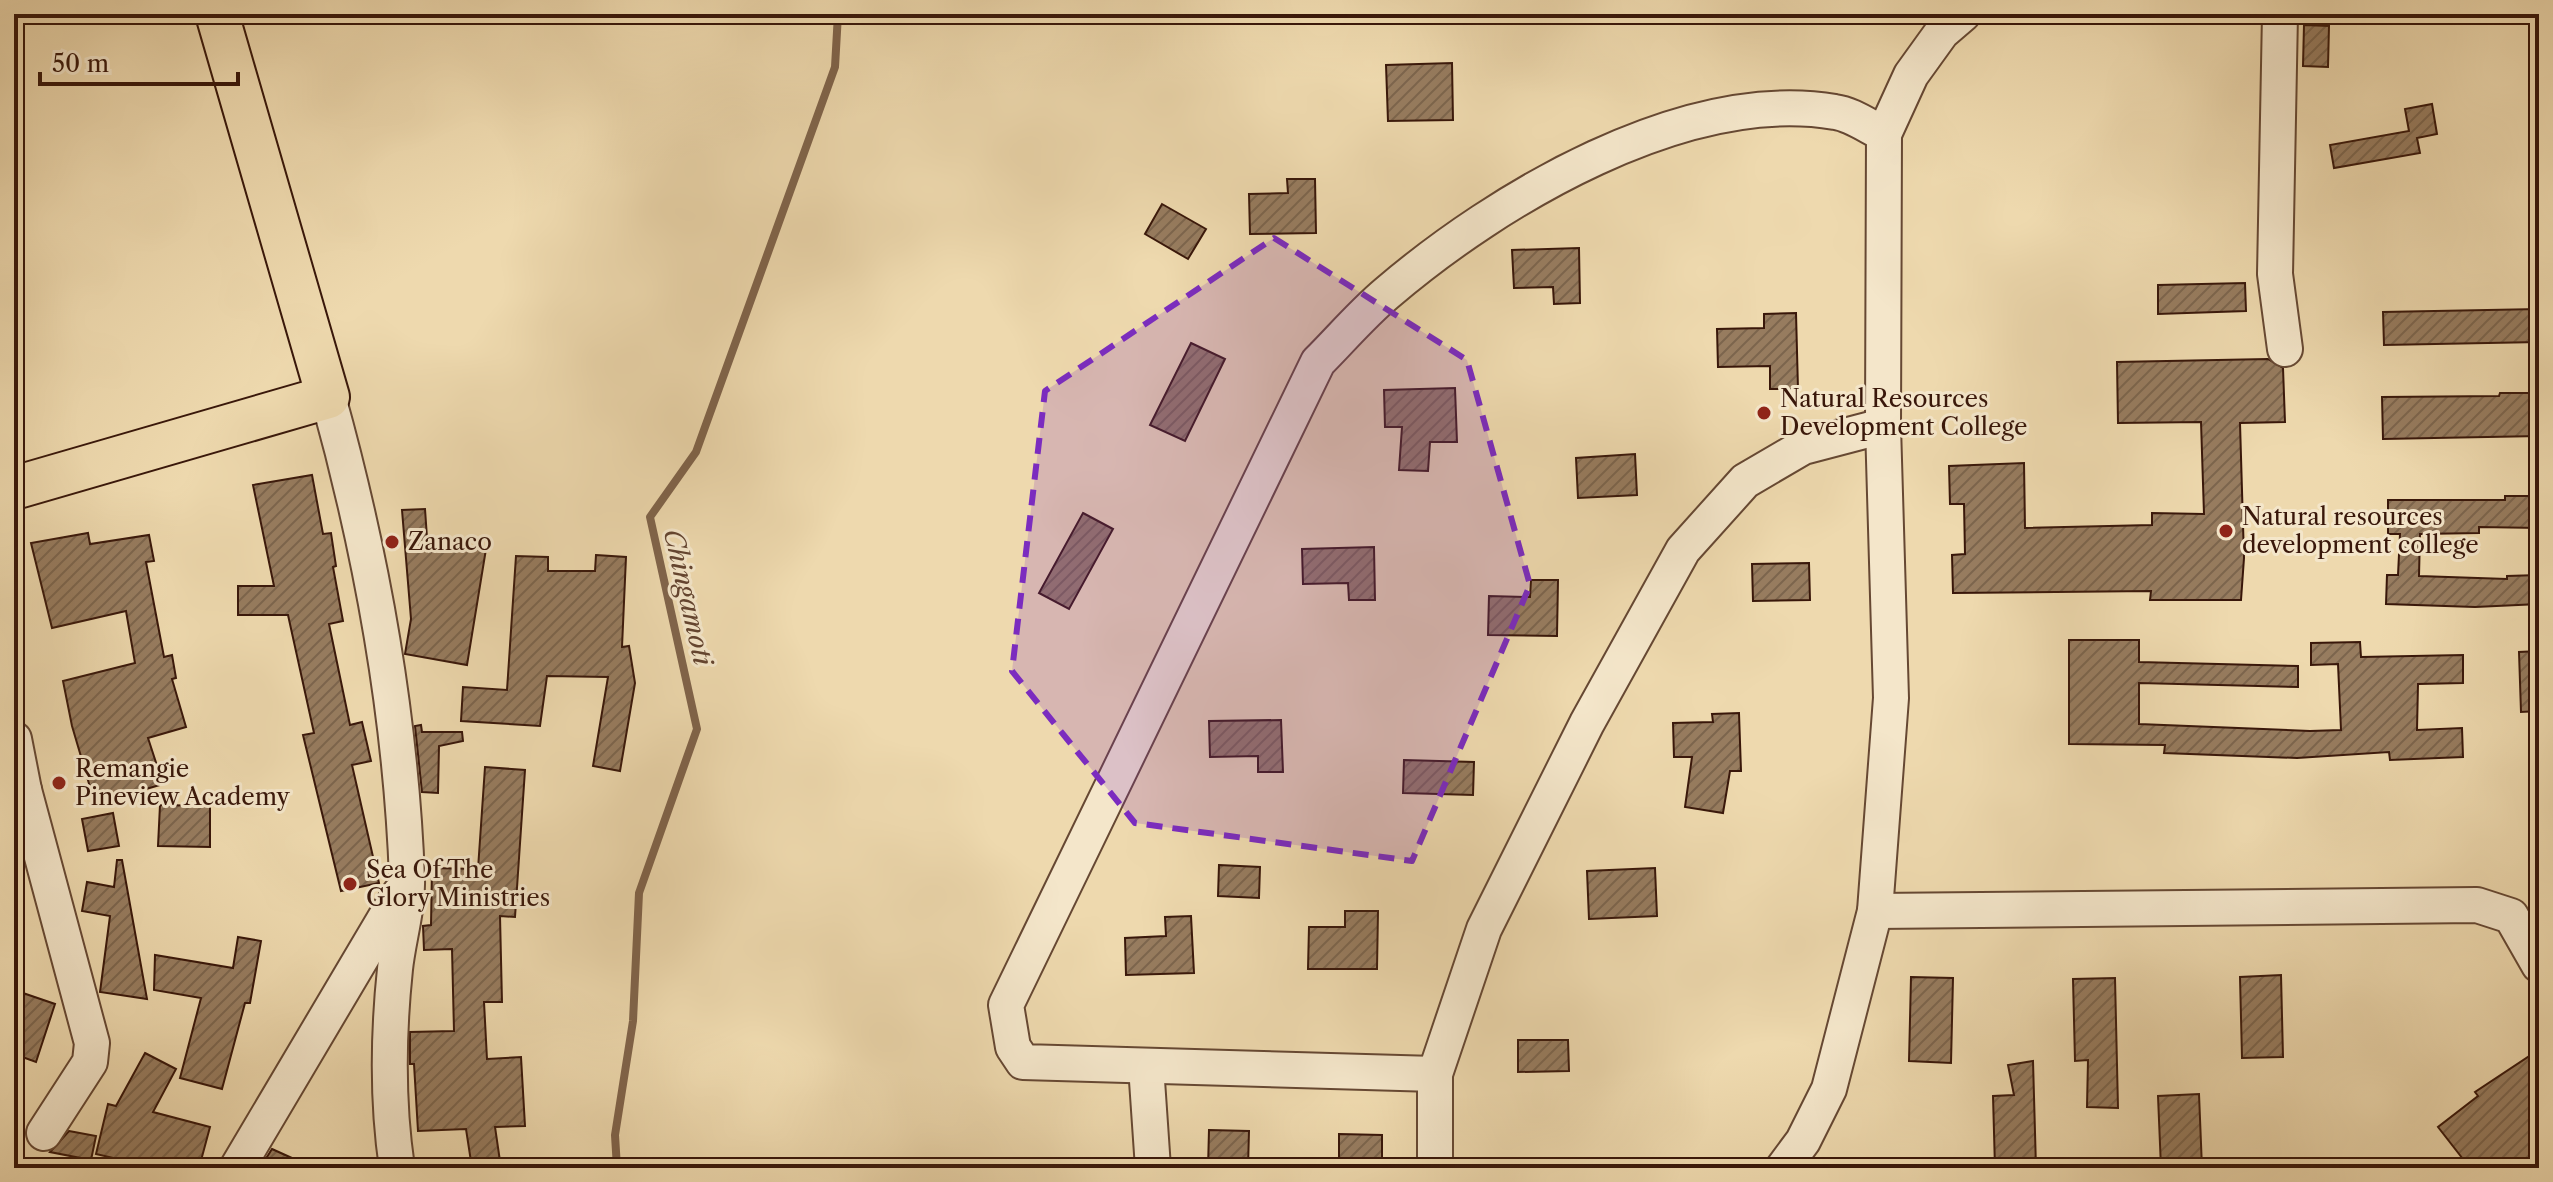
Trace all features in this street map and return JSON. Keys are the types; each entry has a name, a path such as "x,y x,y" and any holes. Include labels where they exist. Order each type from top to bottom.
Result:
{"main road":[{"path":"14,488 328,397 217,14"}],"street":[{"path":"1783,1168 1803,1141 1829,1089 1875,911 1891,698 1883,426 1884,134 1911,75 1942,32 1963,14"},
{"path":"2280,14 2275,274 2285,349"},
{"path":"1435,1074 1023,1062 1013,1047 1006,1005 1318,362 1385,295 1447,245 1536,186 1640,139 1715,118 1768,109 1837,112 1884,134"},
{"path":"328,397 360,514 378,600 392,699 407,883 388,1042 397,1168"},
{"path":"1435,1168 1435,1074 1484,929 1587,723 1683,550 1745,481 1803,447 1883,426"},
{"path":"14,739 19,792 92,1043 90,1062 44,1133"},
{"path":"237,1168 407,883"},
{"path":"1875,911 2477,905 2511,916 2539,965"},
{"path":"1146,1066 1153,1168"}],"highlighted area":[{"path":"1274,238 1467,360 1530,585 1412,861 1135,823 1012,671 1045,391"}],"building":[{"path":"2304,25 2329,26 2328,67 2303,66"},
{"path":"1452,63 1453,120 1388,121 1386,65"},
{"path":"2432,104 2437,134 2417,138 2420,153 2334,168 2330,145 2409,131 2405,109"},
{"path":"1287,179 1315,179 1316,233 1250,234 1249,194 1288,193"},
{"path":"1162,204 1206,229 1188,259 1145,234"},
{"path":"1579,248 1580,303 1554,304 1553,287 1514,288 1512,250"},
{"path":"2245,283 2246,311 2158,314 2158,285"},
{"path":"2539,309 2539,342 2384,345 2383,312"},
{"path":"1796,313 1798,389 1770,389 1770,366 1718,367 1717,329 1764,328 1764,314"},
{"path":"1191,343 1225,359 1185,441 1150,425"},
{"path":"2268,359 2283,368 2285,422 2240,423 2244,558 2241,600 2150,600 2151,591 1953,593 1952,555 1965,554 1964,504 1950,504 1949,466 2024,463 2025,528 2152,525 2152,513 2204,514 2201,422 2118,423 2117,362"},
{"path":"1455,388 1457,442 1430,442 1428,471 1399,470 1402,427 1385,427 1384,390"},
{"path":"2500,393 2539,393 2539,436 2383,439 2382,397 2499,396"},
{"path":"1635,454 1637,495 1578,498 1576,458"},
{"path":"312,475 323,534 331,533 336,566 333,567 343,621 329,624 350,725 362,722 371,761 352,765 379,883 341,891 303,735 314,733 288,615 238,615 238,586 274,586 253,485"},
{"path":"2505,496 2539,496 2539,528 2479,527 2479,533 2420,534 2419,576 2507,579 2507,576 2539,575 2539,604 2475,607 2386,604 2387,575 2398,575 2400,534 2388,534 2388,500 2505,500"},
{"path":"425,509 428,552 486,549 467,665 405,654 411,619 402,510"},
{"path":"1083,513 1113,529 1069,609 1039,593"},
{"path":"88,533 90,544 149,535 154,561 146,562 164,657 172,655 176,678 172,679 186,727 148,738 163,784 95,804 72,726 63,681 135,663 126,611 52,628 31,543"},
{"path":"1374,547 1375,600 1349,600 1348,583 1303,584 1302,549"},
{"path":"596,555 626,557 622,647 629,646 635,683 620,771 593,766 608,677 547,676 540,726 461,721 463,687 507,690 516,556 548,557 548,571 595,571"},
{"path":"1809,563 1810,600 1753,601 1752,564"},
{"path":"1531,580 1558,580 1557,636 1488,635 1489,596 1530,597"},
{"path":"2069,640 2139,640 2139,662 2298,666 2298,687 2139,683 2139,724 2310,731 2341,730 2338,664 2311,665 2311,643 2360,642 2361,657 2463,655 2463,683 2418,684 2417,730 2462,728 2463,757 2390,760 2389,752 2297,758 2164,753 2165,745 2069,744"},
{"path":"2539,651 2539,711 2521,712 2519,652"},
{"path":"1739,713 1741,771 1730,771 1723,813 1685,807 1692,757 1674,757 1673,723 1713,722 1712,714"},
{"path":"1281,720 1283,772 1258,772 1258,756 1210,757 1209,721"},
{"path":"421,725 422,732 462,732 463,741 439,746 438,793 422,792 415,726"},
{"path":"1404,760 1474,762 1473,795 1403,793"},
{"path":"485,767 525,770 515,917 500,916 502,1002 484,1002 487,1059 521,1057 525,1126 495,1127 501,1168 472,1168 466,1129 418,1131 414,1064 410,1064 410,1032 454,1031 452,949 424,950 423,926 431,925 432,868 478,869"},
{"path":"160,805 210,806 210,847 158,846"},
{"path":"113,813 119,846 88,851 82,819"},
{"path":"117,860 122,860 147,999 100,992 110,916 82,911 87,882 114,887"},
{"path":"1219,865 1260,867 1259,898 1218,896"},
{"path":"1655,868 1657,916 1589,919 1587,871"},
{"path":"1345,911 1378,911 1377,969 1308,969 1309,927 1345,927"},
{"path":"1191,916 1194,973 1126,975 1125,938 1166,936 1165,917"},
{"path":"238,937 261,941 250,1003 245,1003 222,1089 180,1078 201,998 154,990 155,955 233,968"},
{"path":"2281,975 2283,1057 2242,1058 2240,977"},
{"path":"1911,977 1953,978 1951,1063 1909,1061"},
{"path":"2115,978 2118,1108 2087,1107 2088,1060 2075,1061 2073,979"},
{"path":"20,992 55,1004 36,1062 14,1054 14,1011"},
{"path":"1518,1040 1568,1040 1569,1071 1518,1072"},
{"path":"145,1053 176,1069 153,1112 210,1127 199,1168 156,1168 96,1154 108,1104 116,1106"},
{"path":"2531,1055 2539,1067 2539,1168 2470,1168 2438,1127 2478,1096 2475,1092"},
{"path":"2033,1061 2036,1168 1995,1168 1993,1096 2014,1095 2008,1065"},
{"path":"2199,1094 2202,1168 2161,1168 2158,1096"},
{"path":"1209,1130 1249,1131 1248,1168 1208,1168"},
{"path":"69,1131 96,1136 91,1160 50,1152"},
{"path":"1339,1134 1382,1135 1382,1168 1339,1168"},
{"path":"272,1149 314,1168 260,1168"}],"waterway":[{"name":"Chingamoti","path":"617,1168 615,1135 633,1021 639,893 697,729 650,517 696,452 835,67 838,14"}],"place":[{"name":"Natural Resources Development College","path":"1764,413"},
{"name":"Natural resources development college","path":"2226,531"},
{"name":"Zanaco","path":"392,542"},
{"name":"Remangie Pineview Academy","path":"59,783"},
{"name":"Sea Of The Glory Ministries","path":"350,884"}]}
